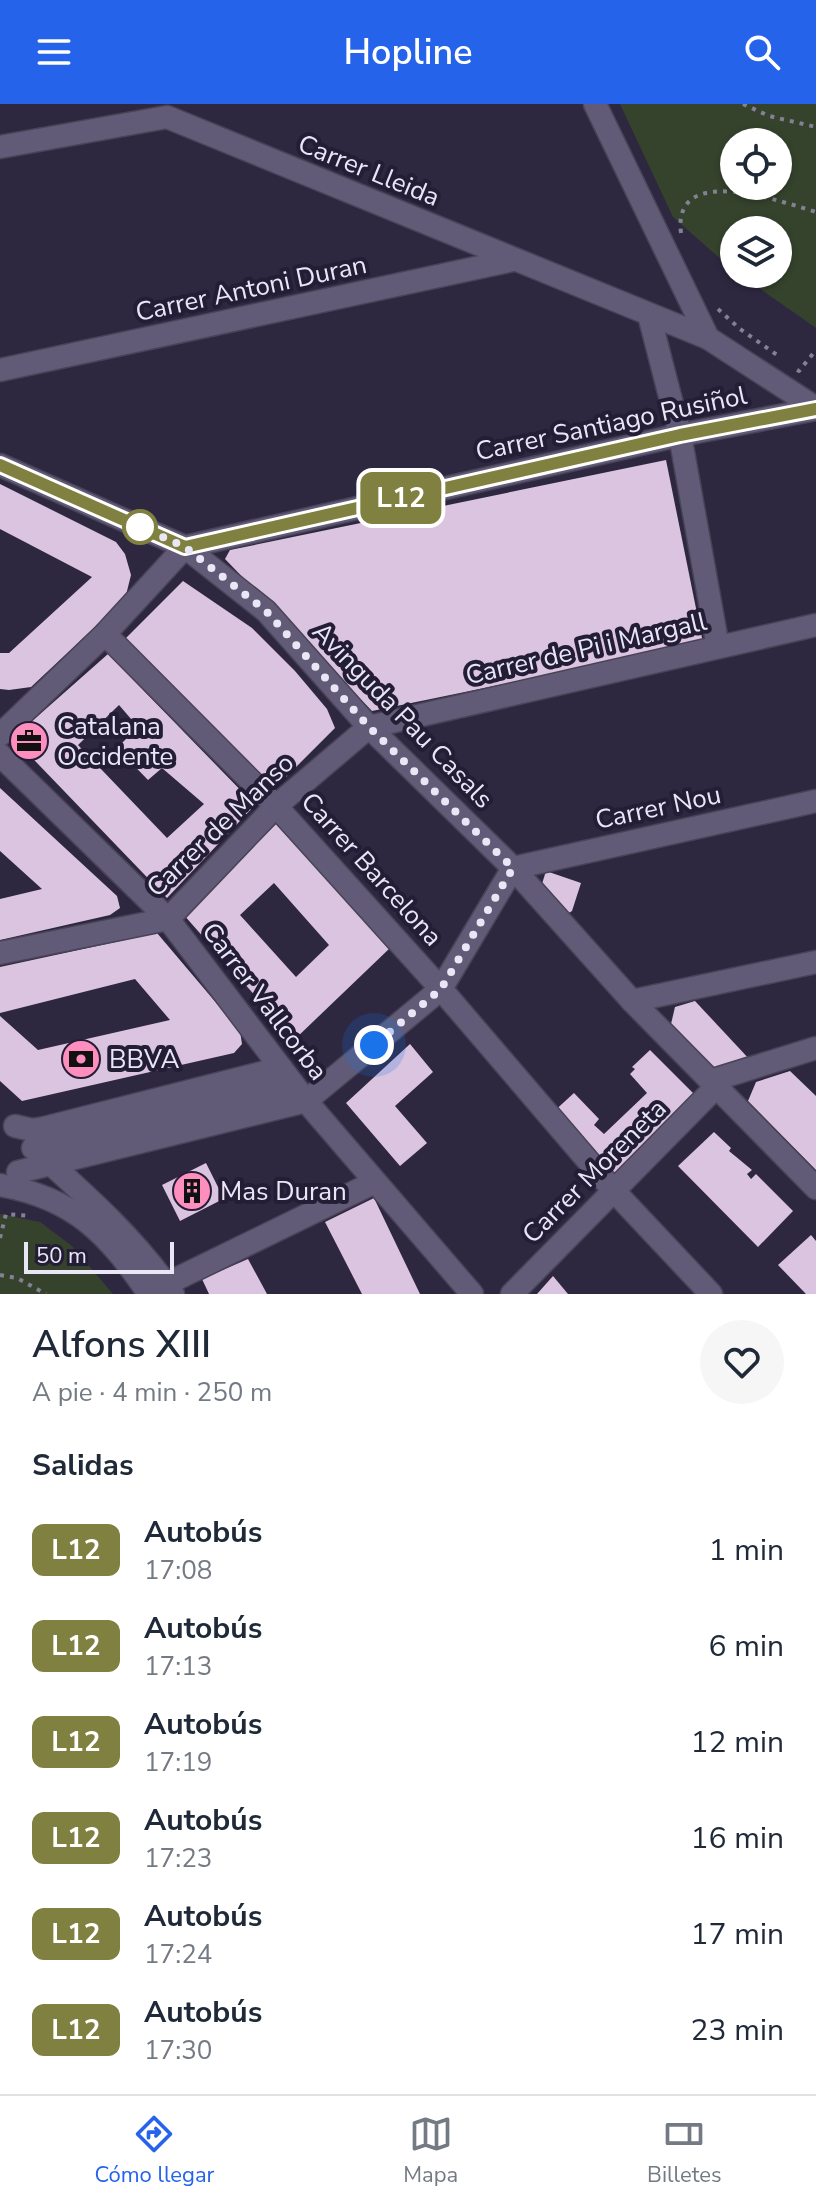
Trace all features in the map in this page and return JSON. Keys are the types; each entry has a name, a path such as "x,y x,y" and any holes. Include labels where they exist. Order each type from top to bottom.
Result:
{"street":[{"path":"595,104 708,338"},
{"name":"Carrer Lleida","path":"0,147 167,117 708,338 816,409"},
{"name":"Carrer Antoni Duran","path":"0,370 513,260"},
{"path":"649,315 680,435 718,647"},
{"name":"Carrer Santiago Rusiñol","path":"185,547 680,435 816,409"},
{"name":"Avinguda Pau Casals","path":"0,465 185,547 266,611 369,727 513,868 632,1001 816,1188"},
{"path":"0,735 105,634 185,547"},
{"name":"Carrer de Pi i Margall","path":"369,727 816,625"},
{"name":"Carrer Barcelona","path":"105,634 276,806 441,989 614,1191 711,1294"},
{"name":"Carrer de Manso","path":"0,953 168,919 276,806 369,727"},
{"name":"Carrer Vallcorba","path":"0,755 168,919 293,1084 472,1294"},
{"name":"Carrer Nou","path":"513,868 816,801"},
{"path":"6,1180 293,1084 441,989 513,868"},
{"path":"632,1001 816,962"},
{"path":"713,1084 816,1048"},
{"path":"18,1133 293,1084"},
{"name":"Carrer Moreneta","path":"512,1294 614,1191 713,1084"},
{"path":"18,1133 112,1221 163,1291"},
{"path":"6,1180 24,1161 25,1149 18,1133"},
{"path":"88,1198 88,1180 97,1152"},
{"path":"6,1180 65,1205 96,1228 120,1254 163,1291"},
{"path":"163,1291 375,1182"}],"path":[{"path":"743,104 769,116 816,127"},
{"path":"681,236 682,216 687,205 707,192 741,192 816,212"},
{"path":"713,303 740,329 799,371 816,350"},
{"path":"0,1275 17,1278 46,1294"}],"green space":[{"path":"620,104 816,104 816,328 759,288 792,288 792,216 720,216 720,259 673,217"},
{"path":"0,1214 40,1222 72,1246 113,1294 0,1294"}],"building":[{"path":"666,460 703,643 372,711 225,559 230,550"},
{"path":"0,484 116,542 125,554 131,575 125,599 31,687 9,690 0,689 0,653 9,653 92,577 0,529"},
{"path":"183,581 252,628 327,709 335,728 274,789 125,639"},
{"path":"108,654 255,805 167,898 13,738","holes":["119,705 138,727 117,748 148,780 162,768 204,804 167,838 78,745"]},
{"path":"0,788 117,896 120,908 110,915 0,940 0,899 42,889 0,851"},
{"path":"276,824 390,948 294,1040 183,914","holes":["274,883 329,945 296,977 240,915"]},
{"path":"546,871 581,883 572,911 567,914 541,887"},
{"path":"157,933 240,1031 242,1044 234,1053 22,1101 0,1081 0,1016 38,1050 170,1020 135,979 0,1013 0,967"},
{"path":"695,1001 751,1061 718,1073 671,1024 675,1007"},
{"path":"410,1044 433,1072 395,1106 427,1143 400,1166 346,1103"},
{"path":"650,1050 695,1095 612,1182 551,1114 574,1093 599,1119 594,1125 604,1134 647,1093 630,1074 635,1069 632,1067"},
{"path":"790,1071 816,1096 816,1170 748,1101 756,1082"},
{"path":"714,1132 731,1148 729,1151 752,1170 747,1174 751,1179 756,1174 793,1211 758,1247 678,1166"},
{"name":"Mas Duran","path":"206,1163 221,1193 231,1188 233,1194 180,1221 162,1185"},
{"path":"374,1198 420,1294 362,1294 325,1222"},
{"path":"811,1235 816,1241 816,1294 806,1294 778,1265"},
{"path":"248,1259 267,1294 209,1294 202,1279"},
{"path":"553,1276 568,1294 537,1294"}],"bus line":[{"name":"L12","path":"0,465 185,547 680,435 816,409"}],"place":[{"name":"Catalana Occidente","path":"29,741"},
{"name":"BBVA","path":"81,1059"},
{"name":"Mas Duran","path":"192,1191"}],"route":[{"path":"140,527 132,523 185,547 266,611 369,727 513,868 441,989 374,1045"}]}
